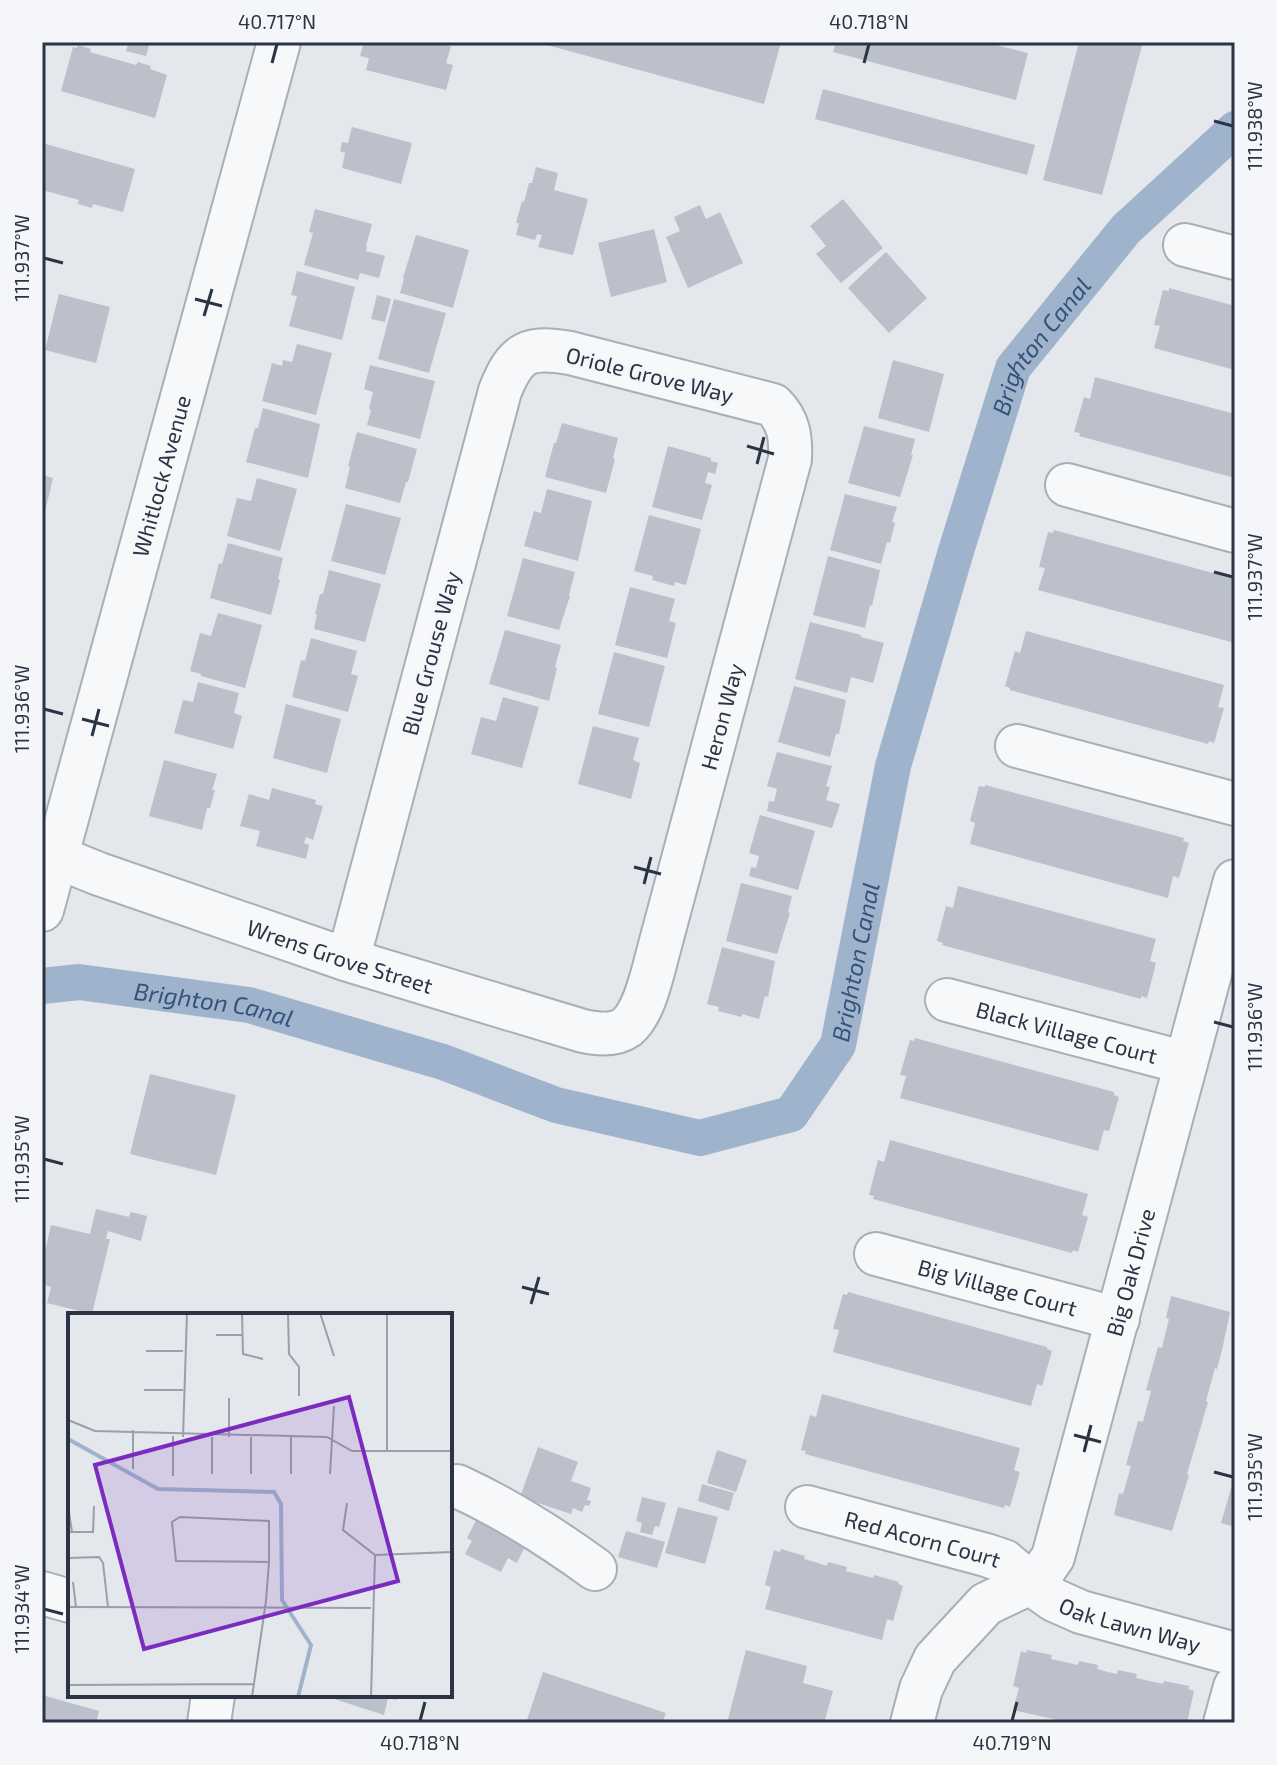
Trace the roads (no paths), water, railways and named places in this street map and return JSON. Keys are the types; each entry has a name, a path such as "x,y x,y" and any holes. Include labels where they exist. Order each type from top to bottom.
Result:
{"street":[{"name":"Whitlock Avenue","path":"42,910 49,854 279,42"},
{"path":"1185,245 1235,258"},
{"name":"Oriole Grove Way","path":"526,353 540,350 570,353 773,405"},
{"name":"Blue Grouse Way","path":"348,960 500,391 514,363 526,353"},
{"name":"Heron Way","path":"627,1026 638,1013 655,964 790,459 788,429 783,415 773,405"},
{"path":"1067,485 1235,531"},
{"path":"1017,746 1235,804"},
{"name":"Wrens Grove Street","path":"49,854 348,960 583,1031 614,1033 627,1026"},
{"name":"Big Oak Drive","path":"912,1723 921,1689 935,1659 986,1604 1030,1583 1053,1557 1186,1063 1230,924 1235,881"},
{"name":"Black Village Court","path":"947,1000 1186,1063"},
{"name":"Big Village Court","path":"876,1254 1118,1319"},
{"path":"452,1487 457,1486 515,1515 546,1533 595,1569"},
{"name":"Red Acorn Court","path":"807,1507 1004,1561 1030,1583"},
{"name":"Oak Lawn Way","path":"1030,1583 1054,1600 1081,1612 1235,1654"},
{"path":"42,1593 68,1600"},
{"path":"1225,1723 1235,1687"},
{"path":"209,1723 213,1697"}],"waterway":[{"name":"Brighton Canal","path":"42,986 79,982 249,1005 443,1062 556,1105 700,1138 791,1114 838,1045 893,766 1013,368 1126,229 1235,129"}]}
